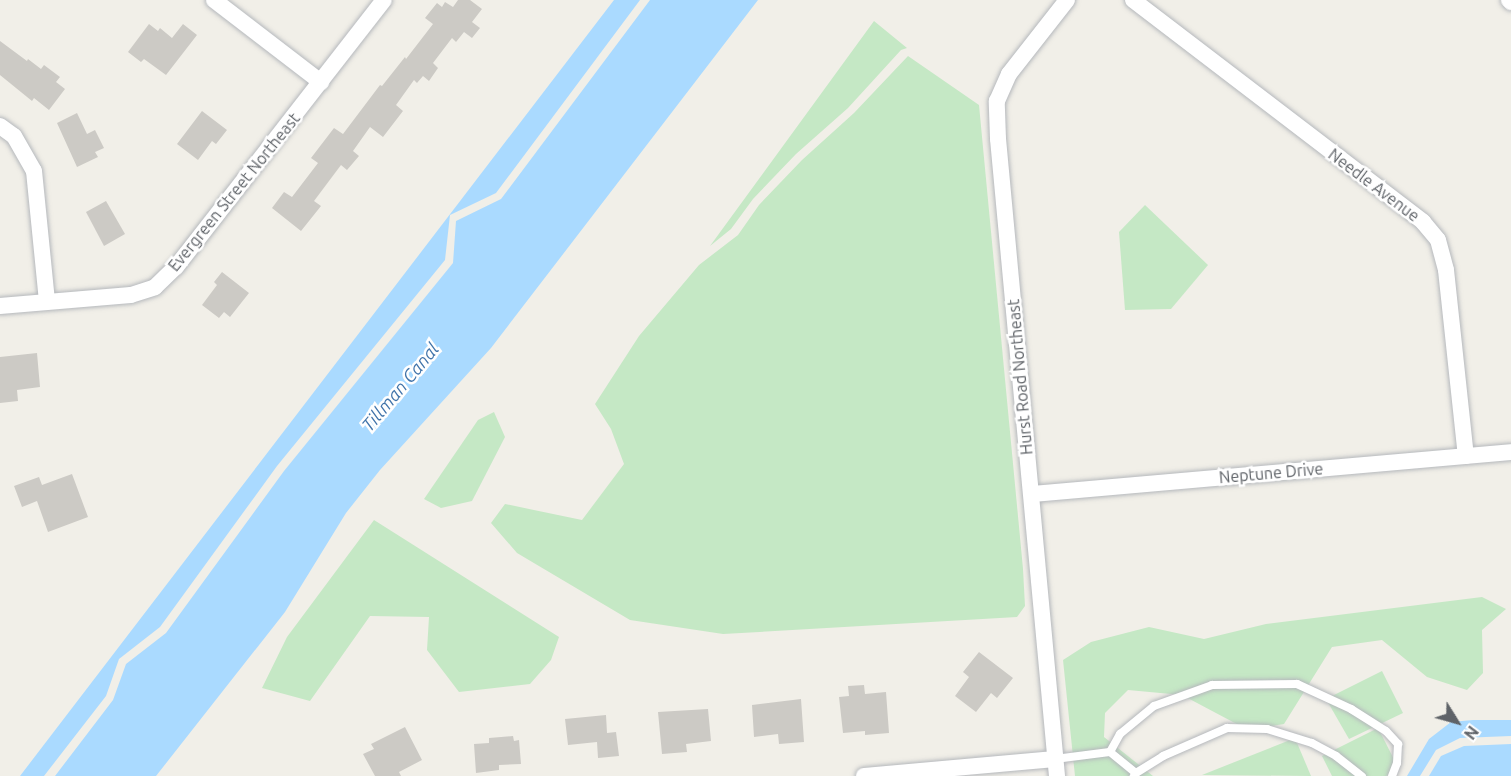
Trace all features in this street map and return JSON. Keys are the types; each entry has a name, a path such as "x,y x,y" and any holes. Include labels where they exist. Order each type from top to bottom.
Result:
{"street":[{"path":"214,0 321,82"},
{"name":"Evergreen Street Northeast","path":"0,306 130,295 155,287 176,267 384,0"},
{"name":"Hurst Road Northeast","path":"1056,768 998,139 997,101 1010,74 1067,0"},
{"name":"Needle Avenue","path":"1133,0 1423,222 1438,240 1446,270 1466,456"},
{"path":"0,126 14,136 34,171 47,301"},
{"name":"Neptune Drive","path":"1032,494 1511,452"},
{"path":"864,776 1056,768"}],"lane":[{"path":"1056,768 1110,752 1120,734 1154,706 1212,685 1297,684 1351,709 1386,731 1398,744 1397,763 1392,776"},
{"path":"1110,752 1135,775 1163,756 1227,728 1257,729 1289,734 1312,743 1336,756 1362,776"}],"green space":[{"path":"874,21 907,48 901,50 848,108 796,154 753,199 731,229 710,246"},
{"path":"908,56 979,105 1023,569 1025,606 1017,617 723,634 630,620 517,553 491,523 505,504 582,520 624,464 611,429 595,404 639,336 699,265 738,235 759,205 802,160 854,113"},
{"path":"1145,205 1208,265 1171,309 1125,310 1119,232"},
{"path":"494,412 505,437 472,501 441,508 424,499 478,420"},
{"path":"374,520 559,637 551,660 530,684 459,692 427,650 429,617 370,616 310,701 262,688 287,637"},
{"path":"1482,597 1506,609 1482,630 1483,673 1467,690 1427,677 1382,640 1332,647 1284,724 1248,730 1182,695 1128,690 1105,713 1104,737 1153,776 1075,776 1063,660 1091,642 1149,627 1204,639 1266,624"},
{"path":"1382,671 1403,713 1349,739 1326,699"},
{"path":"1378,728 1399,769 1386,776 1332,776 1322,756"},
{"path":"1295,738 1311,776 1202,775"}],"water":[{"path":"614,0 640,0 496,193 450,215 445,260 277,466 160,627 119,659 106,696 44,776 20,776"},
{"name":"Tillman Canal","path":"650,0 758,0 491,348 380,470 346,513 285,612 156,776 55,776 113,700 126,664 166,633 284,471 453,263 456,221 501,199"},
{"path":"1511,720 1511,736 1460,738 1436,750 1420,776 1407,776 1429,739 1451,722"},
{"path":"1511,744 1511,776 1429,776 1441,756 1464,746"}],"building":[{"path":"458,0 470,0 482,9 472,22 480,28 472,38 464,32 456,42 452,38 433,63 438,68 429,81 423,76 417,83 414,80 396,105 403,111 383,137 370,127 353,151 359,156 347,170 341,165 314,201 321,206 301,231 272,208 284,192 292,197 318,163 311,158 334,128 343,134 380,85 382,86 405,57 406,59 433,24 425,18 437,3 442,7 445,2 453,7"},
{"path":"149,24 158,31 160,28 172,38 183,24 197,35 166,75 144,59 141,62 128,52"},
{"path":"0,41 27,61 28,59 41,69 44,65 60,77 56,82 65,89 49,110 34,98 32,101 0,75"},
{"path":"202,111 227,130 216,144 212,141 198,160 177,144"},
{"path":"77,113 87,134 95,130 104,148 95,152 98,157 77,167 57,123"},
{"path":"106,201 125,234 104,246 86,212"},
{"path":"222,272 249,293 230,317 224,312 219,318 202,305 217,285 214,282"},
{"path":"37,353 40,387 17,390 18,401 0,403 0,357"},
{"path":"72,474 88,517 48,532 37,501 22,507 14,486 39,477 42,485"},
{"path":"979,652 1013,678 997,698 991,693 976,712 955,696 969,677 963,672"},
{"path":"864,685 865,694 886,692 889,733 865,735 865,731 843,733 839,697 849,696 848,686"},
{"path":"801,699 804,742 779,744 778,734 754,737 752,705"},
{"path":"708,709 711,741 686,744 687,752 662,754 658,712"},
{"path":"606,715 607,733 616,732 619,756 598,758 597,742 568,745 565,719"},
{"path":"405,727 422,760 399,772 401,776 375,776 363,754 374,749 371,744"},
{"path":"513,736 514,741 519,740 521,764 499,765 499,770 476,773 474,744 489,743 489,738"}]}
